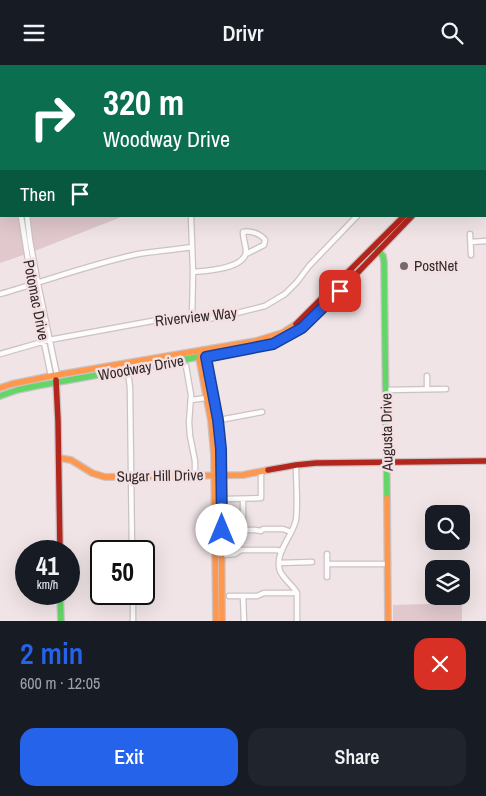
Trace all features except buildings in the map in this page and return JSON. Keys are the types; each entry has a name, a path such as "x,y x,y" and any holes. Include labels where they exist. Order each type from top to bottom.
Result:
{"main road":[{"name":"Woodway Drive","path":"377,249 403,217"},
{"name":"Woodway Drive","path":"0,388 54,376 128,367 256,344 282,333 298,323 338,288 411,217"},
{"name":"Augusta Drive","path":"377,249 384,261 388,621"},
{"path":"203,355 206,398 211,421 214,455 216,621"},
{"path":"203,355 218,420 221,449 222,621"},
{"name":"Woodway Drive","path":"0,396 17,390 128,367"},
{"name":"Potomac Drive","path":"54,376 58,404 60,540"},
{"name":"Sugar Hill Drive","path":"59,457 71,460 98,476 131,477 243,475 296,465 319,463 486,461"},
{"path":"60,605 61,621"}],"street":[{"name":"Potomac Drive","path":"22,217 54,376"},
{"name":"Potomac Drive","path":"27,217 35,285"},
{"path":"191,217 192,319"},
{"name":"Riverview Way","path":"0,354 46,341 163,319 206,319 265,306 285,294 356,217"},
{"path":"193,272 212,270 236,264 246,254 264,245 262,236 243,232 246,254"},
{"path":"470,234 471,255"},
{"path":"470,242 486,241"},
{"path":"0,294 138,254 192,247"},
{"path":"186,366 191,400 189,429 195,461 195,476"},
{"path":"128,367 130,388 132,540"},
{"path":"427,376 427,389"},
{"path":"386,390 446,389"},
{"path":"191,400 206,398"},
{"path":"211,421 262,412"},
{"path":"296,465 296,522 282,551 279,563 283,577 297,593 297,621"},
{"path":"227,499 261,498 261,471"},
{"path":"243,499 243,530"},
{"path":"228,530 261,531 263,529 284,529 291,532"},
{"path":"215,551 235,554 241,550 276,549 282,551"},
{"path":"327,554 327,577"},
{"path":"279,563 312,562"},
{"path":"327,565 388,564"},
{"path":"229,596 297,593"},
{"path":"244,596 244,621"},
{"path":"133,605 133,621"}],"shaded area":[{"path":"0,217 121,217 32,252 0,263"},
{"path":"393,605 462,605 462,621 393,621"}],"traffic: fast":[{"path":"376,248 383,256 384,262 387,498"},
{"path":"0,396 36,386 265,345"},
{"path":"60,605 61,621"}],"traffic: slow":[{"path":"0,388 51,376 256,341 282,333 296,324"},
{"path":"201,355 199,358 211,421 214,455 216,621"},
{"path":"205,355 221,449 222,621"},
{"path":"59,458 71,460 92,473 105,477 243,475 268,470"},
{"path":"387,498 388,621"}],"traffic: jam":[{"path":"296,324 403,217"},
{"path":"265,345 273,344 302,328 411,217"},
{"path":"56,380 60,540"},
{"path":"268,470 316,463 486,461"}],"place":[{"name":"PostNet","path":"404,266"}],"route":[{"path":"222,530 221,449 218,420 206,357 273,344 302,328 340,291"}]}
